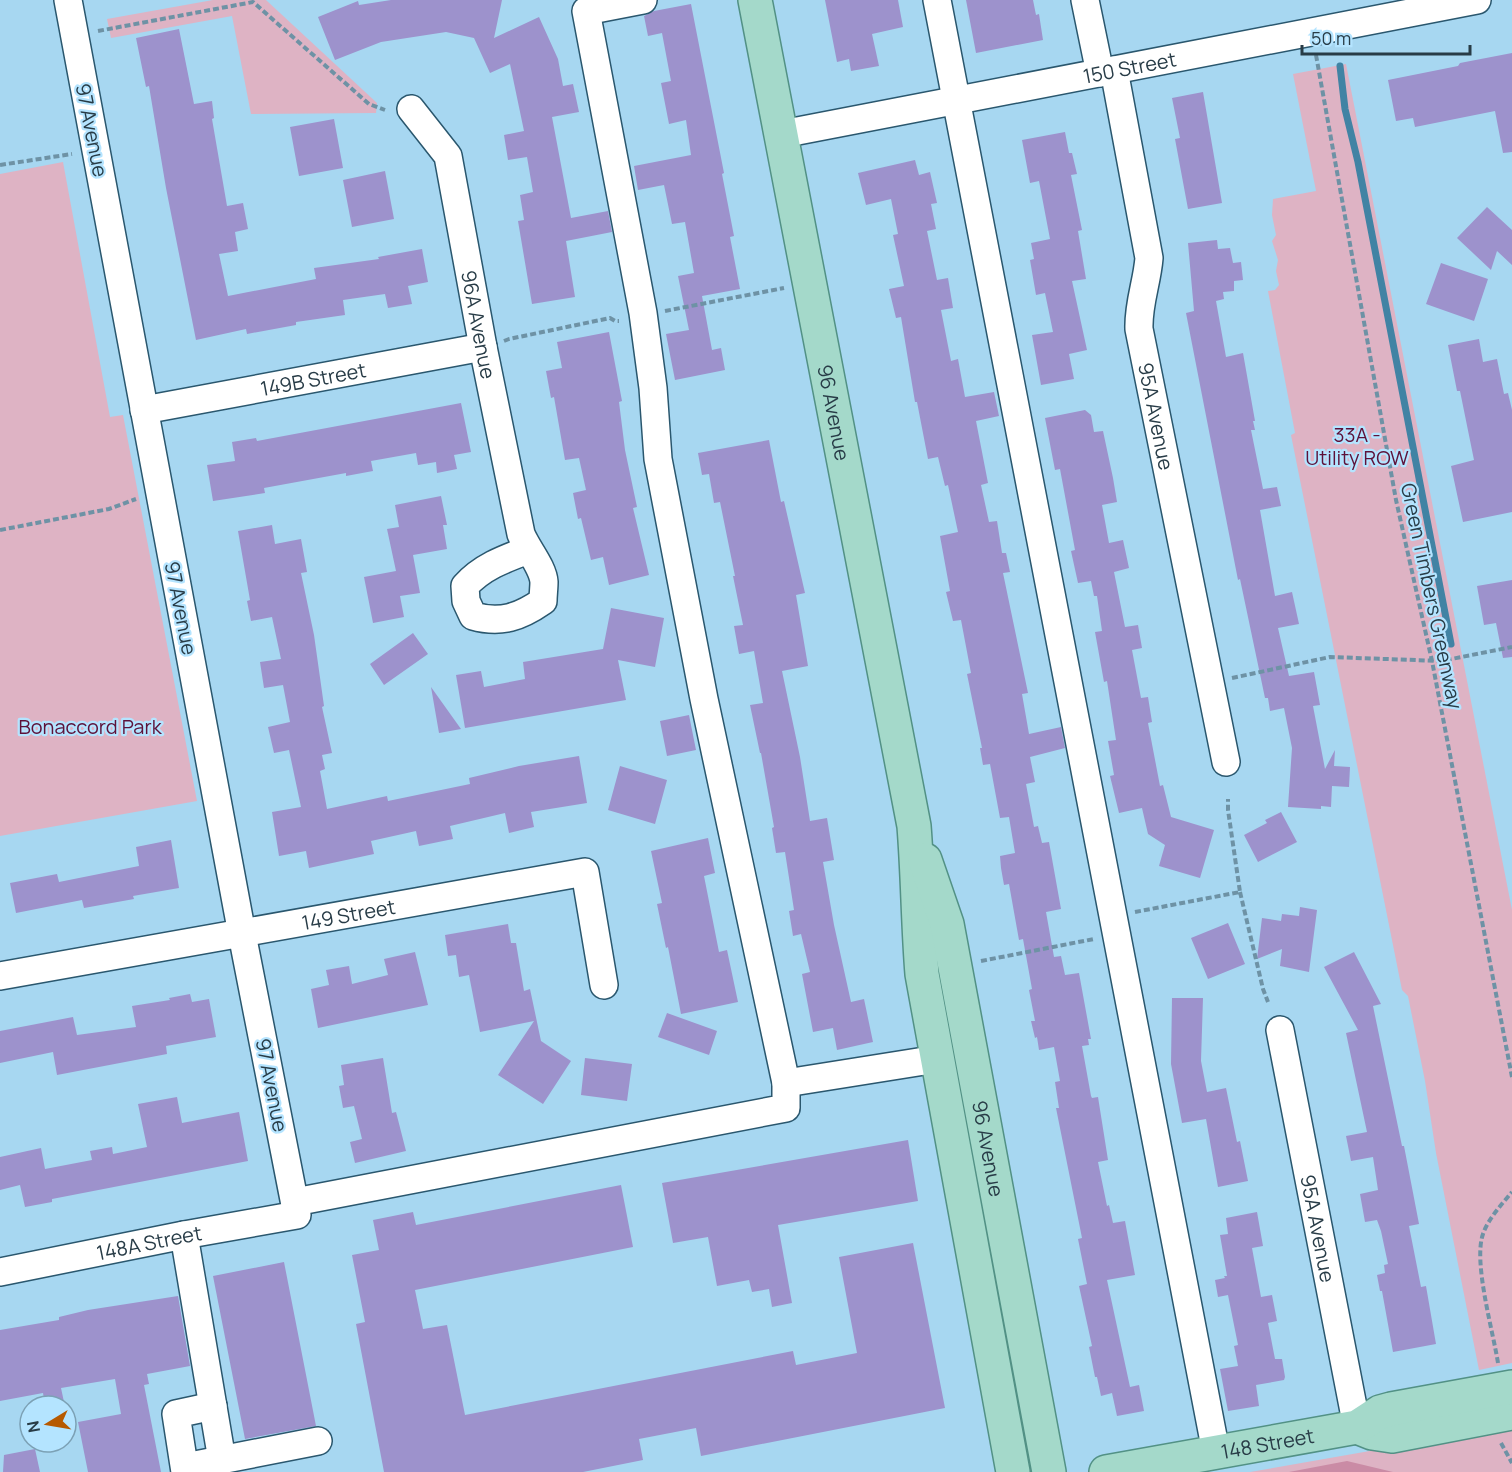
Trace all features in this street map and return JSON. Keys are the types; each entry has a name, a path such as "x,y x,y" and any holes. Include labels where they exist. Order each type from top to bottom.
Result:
{"main road":[{"name":"96 Avenue","path":"755,0 914,826 922,974 1013,1472"},
{"name":"96 Avenue","path":"914,826 947,924 1049,1472"},
{"name":"148 Street","path":"1106,1472 1357,1427 1380,1412 1505,1376"},
{"name":"148 Street","path":"1357,1427 1372,1433 1392,1436 1506,1427"}],"street":[{"name":"97 Avenue","path":"68,0 242,934 296,1209"},
{"path":"643,0 586,11 643,313 653,388 660,470 704,699 786,1083 937,1059"},
{"path":"937,0 1216,1452"},
{"name":"95A Avenue","path":"1086,0 1107,72 1148,250 1148,271 1138,311 1139,329 1226,762"},
{"name":"150 Street","path":"782,134 1107,72 1441,3 1477,0"},
{"name":"96A Avenue","path":"398,110 448,156 491,346 521,534 528,550"},
{"name":"149B Street","path":"144,410 491,346"},
{"name":"149 Street","path":"0,976 585,872 604,985"},
{"name":"95A Avenue","path":"1280,1030 1357,1427"},
{"name":"148A Street","path":"0,1272 786,1108 786,1083"},
{"path":"184,1235 222,1460"},
{"path":"213,1406 176,1414 185,1470 222,1460 318,1441"}],"path":[{"path":"92,32 253,2 369,104 398,110"},
{"name":"Green Timbers Greenway","path":"1315,49 1396,500 1432,661 1512,1077"},
{"path":"0,165 82,153"},
{"path":"664,311 785,287"},
{"path":"491,346 509,339 609,318 615,321 625,320"},
{"path":"0,531 109,509 141,497"},
{"path":"1224,680 1330,657 1441,661 1512,647"},
{"path":"1228,799 1240,892 1268,1002"},
{"path":"976,962 1240,892"},
{"path":"1505,1376 1480,1267 1479,1250 1485,1229 1512,1192"},
{"path":"1506,1427 1506,1449 1512,1463"}],"green space":[{"path":"213,0 266,0 377,103 376,113 251,114 232,16 111,38 107,19"},
{"name":"33A - Utility ROW","path":"1346,64 1512,910 1512,1363 1479,1370 1408,996 1402,990 1291,435 1295,433 1268,291 1275,290 1279,285 1276,271 1278,260 1272,241 1276,235 1272,215 1273,199 1316,191 1293,74"},
{"name":"Bonaccord Park","path":"63,162 110,417 123,415 197,801 0,836 0,174"},
{"path":"1512,1426 1512,1472 1250,1472"}],"shaded area":[{"path":"1347,1461 1393,1472 1289,1472"}],"building":[{"path":"391,0 502,0 494,38 539,17 558,59 563,86 573,84 579,112 552,117 571,218 608,211 612,232 566,241 575,297 532,304 518,221 524,220 520,195 533,192 527,157 508,160 504,135 524,131 510,64 490,73 474,38 446,32 381,42 335,60 318,17 358,1 359,5"},
{"path":"825,0 898,0 903,27 872,34 879,66 851,71 849,59 837,62"},
{"path":"966,0 1033,0 1036,15 1039,14 1043,40 976,53"},
{"path":"691,4 724,173 722,174 734,236 730,237 740,289 702,296 712,350 721,348 725,370 675,380 666,334 689,330 678,276 694,273 685,222 672,224 664,185 638,190 634,166 691,155 686,120 669,124 661,83 671,81 662,33 648,36 644,16 654,11"},
{"path":"179,29 194,104 212,101 214,118 212,119 227,206 243,203 248,229 235,232 238,251 219,254 228,296 316,279 314,268 379,259 378,257 422,249 428,282 408,286 412,304 388,308 385,294 343,300 345,315 296,322 296,325 247,334 246,329 196,340 166,188 149,86 146,87 136,38"},
{"path":"1512,53 1512,152 1503,153 1495,111 1415,127 1413,118 1396,121 1388,80"},
{"path":"1203,92 1222,203 1188,209 1175,139 1180,138 1172,98"},
{"path":"334,119 343,168 299,176 290,127"},
{"path":"1065,132 1069,153 1072,153 1077,174 1071,175 1082,230 1078,231 1086,279 1072,281 1087,350 1069,354 1074,379 1041,385 1032,335 1053,332 1045,293 1036,295 1030,260 1034,259 1031,243 1050,239 1039,181 1030,183 1022,140"},
{"path":"915,160 919,175 930,172 937,203 931,204 936,229 927,231 937,280 948,278 953,308 941,310 951,361 958,359 965,397 994,392 999,416 976,421 988,483 981,485 989,522 997,521 1002,553 1006,553 1010,572 1003,573 1028,693 1022,694 1029,734 1061,727 1065,748 1030,757 1035,782 1026,784 1034,827 1038,826 1042,843 1049,842 1061,909 1046,912 1054,957 1061,956 1065,975 1079,973 1091,1039 1088,1039 1089,1045 1082,1046 1091,1096 1092,1098 1098,1097 1108,1160 1098,1162 1107,1206 1109,1205 1113,1223 1125,1221 1135,1275 1107,1280 1130,1387 1139,1385 1144,1411 1117,1416 1112,1393 1101,1396 1089,1347 1092,1346 1079,1286 1087,1284 1078,1239 1082,1238 1056,1108 1059,1108 1055,1082 1060,1081 1054,1047 1039,1050 1037,1037 1035,1038 1031,1021 1035,1021 1029,990 1032,989 1023,939 1019,940 1009,884 1004,885 1000,856 1015,853 1009,817 1000,818 990,764 983,765 980,748 982,748 967,674 971,673 961,620 953,621 946,592 950,591 940,536 958,532 948,485 945,486 938,457 928,459 917,402 915,402 901,317 896,318 889,289 904,286 893,235 898,234 891,199 866,205 858,173"},
{"path":"385,171 394,219 352,227 343,180"},
{"path":"1487,207 1512,230 1512,265 1497,251 1491,270 1457,238"},
{"path":"1217,240 1218,249 1230,248 1233,263 1241,262 1243,280 1234,281 1234,291 1223,292 1224,299 1216,301 1226,357 1243,353 1255,421 1253,421 1255,430 1251,430 1263,489 1277,487 1281,506 1260,510 1275,596 1292,592 1299,624 1278,628 1289,676 1314,672 1320,705 1313,706 1325,769 1335,750 1334,766 1350,767 1349,787 1332,786 1331,807 1321,806 1321,809 1288,807 1292,748 1284,708 1270,711 1268,698 1265,698 1240,579 1238,580 1186,313 1194,311 1188,243"},
{"path":"1441,263 1488,279 1474,321 1426,304"},
{"path":"609,332 622,401 619,402 625,450 637,507 633,508 649,575 609,585 603,557 591,560 581,518 578,519 573,493 586,490 579,458 565,460 554,397 551,398 546,371 562,368 557,342"},
{"path":"1479,339 1483,362 1497,359 1504,394 1508,393 1512,410 1512,512 1463,522 1451,466 1474,460 1448,345"},
{"path":"461,403 471,452 454,455 457,469 437,473 436,462 418,465 416,453 371,461 373,471 346,476 346,473 264,488 265,493 213,501 207,465 235,461 232,442 256,438 257,441"},
{"path":"1085,410 1091,415 1094,432 1103,431 1113,478 1117,502 1102,505 1109,543 1123,540 1129,568 1114,572 1125,627 1138,625 1142,648 1132,650 1141,698 1148,697 1152,722 1148,723 1160,786 1163,785 1171,817 1214,830 1200,878 1159,866 1165,845 1148,834 1142,808 1119,813 1110,776 1114,775 1108,741 1116,740 1107,681 1104,682 1095,632 1102,631 1097,596 1094,596 1091,581 1078,583 1071,551 1075,550 1060,469 1055,470 1045,418"},
{"path":"769,440 781,502 784,501 805,593 796,595 808,666 782,671 800,757 810,821 827,818 834,860 823,862 851,1002 864,999 873,1042 837,1050 833,1028 813,1032 802,974 810,972 801,934 793,936 789,911 794,910 785,852 776,853 772,828 774,827 761,753 750,705 763,703 754,651 739,654 734,626 743,625 720,502 714,503 709,474 702,475 698,453"},
{"path":"441,496 447,525 443,525 447,549 413,555 420,593 400,596 404,617 373,623 364,577 396,571 387,529 399,527 395,505"},
{"path":"272,525 275,544 301,539 307,572 301,573 314,635 324,706 322,707 332,753 322,755 325,769 320,771 327,809 387,796 388,801 470,784 469,778 519,766 579,756 587,803 531,812 534,827 509,833 505,813 450,826 453,839 419,846 416,831 371,841 374,854 309,868 306,851 279,856 272,812 301,807 289,750 274,753 268,727 290,722 283,685 264,688 260,662 281,659 272,617 251,621 247,601 250,600 238,531"},
{"path":"1512,580 1512,657 1503,658 1496,623 1484,625 1477,586"},
{"path":"611,608 664,618 655,667 618,660 626,700 465,728 456,675 481,671 484,687 525,679 523,662 603,649"},
{"path":"413,633 428,654 384,685 370,664"},
{"path":"431,687 461,729 439,733"},
{"path":"689,715 696,750 667,756 660,721"},
{"path":"620,766 667,780 655,824 608,810"},
{"path":"1281,812 1297,842 1258,862 1244,835 1267,823 1265,820"},
{"path":"708,838 715,873 704,876 719,952 727,950 738,1002 681,1014 657,904 662,903 651,851"},
{"path":"171,840 179,888 84,908 82,900 16,913 10,883 57,874 59,882 139,866 136,847"},
{"path":"1300,907 1317,910 1309,972 1280,966 1282,949 1257,959 1262,918 1281,921 1282,914 1299,916"},
{"path":"1228,923 1245,964 1208,979 1191,938"},
{"path":"508,924 511,943 516,943 524,991 530,989 541,1041 571,1061 543,1104 498,1075 534,1021 480,1032 469,975 459,977 456,955 448,956 445,935"},
{"path":"415,952 428,1005 318,1028 311,989 329,985 326,970 349,966 352,984 388,975 384,959"},
{"path":"1354,952 1381,1004 1373,1006 1419,1224 1409,1226 1421,1287 1426,1286 1436,1344 1393,1352 1377,1275 1385,1273 1384,1265 1388,1264 1377,1220 1365,1222 1360,1194 1378,1190 1373,1157 1351,1161 1346,1136 1367,1132 1346,1033 1358,1030 1324,967"},
{"path":"190,994 192,1002 209,999 216,1037 166,1046 167,1054 57,1075 53,1052 0,1063 0,1031 73,1017 77,1035 136,1027 132,1006 170,1000 169,998"},
{"path":"1172,998 1203,998 1201,1061 1207,1092 1226,1088 1248,1181 1218,1187 1206,1119 1182,1123 1171,1064"},
{"path":"667,1013 717,1031 709,1055 658,1037"},
{"path":"383,1058 392,1113 396,1112 406,1151 355,1163 350,1142 362,1139 354,1106 343,1108 339,1086 344,1085 341,1065"},
{"path":"585,1058 632,1064 627,1101 581,1095"},
{"path":"177,1097 182,1123 239,1112 248,1161 52,1199 52,1202 25,1207 20,1185 0,1190 0,1157 41,1148 45,1169 92,1160 90,1151 112,1147 113,1154 147,1147 138,1104"},
{"path":"908,1140 918,1201 778,1225 792,1303 772,1307 769,1289 752,1292 749,1280 717,1286 708,1237 673,1243 662,1183"},
{"path":"621,1185 633,1247 415,1290 423,1329 447,1325 465,1415 793,1351 796,1365 857,1353 839,1257 913,1243 945,1408 701,1456 696,1428 639,1439 643,1460 583,1472 384,1472 356,1324 365,1322 352,1255 379,1250 373,1220 413,1212 416,1225"},
{"path":"1257,1212 1263,1246 1252,1248 1261,1297 1272,1295 1277,1321 1268,1323 1275,1359 1282,1359 1285,1377 1284,1380 1256,1385 1259,1406 1228,1411 1220,1369 1238,1366 1234,1346 1238,1345 1228,1295 1218,1297 1215,1280 1227,1276 1220,1235 1228,1234 1226,1218"},
{"path":"284,1262 316,1426 245,1439 213,1276"},
{"path":"178,1296 190,1366 147,1374 149,1384 144,1385 161,1472 88,1472 78,1422 121,1414 115,1379 61,1388 62,1394 18,1394 18,1398 0,1401 0,1330 59,1320 59,1317 88,1310"},
{"path":"18,1452 36,1454 40,1472 3,1472 4,1455"}],"waterway":[{"path":"1340,66 1345,109 1358,162 1451,644"}]}
